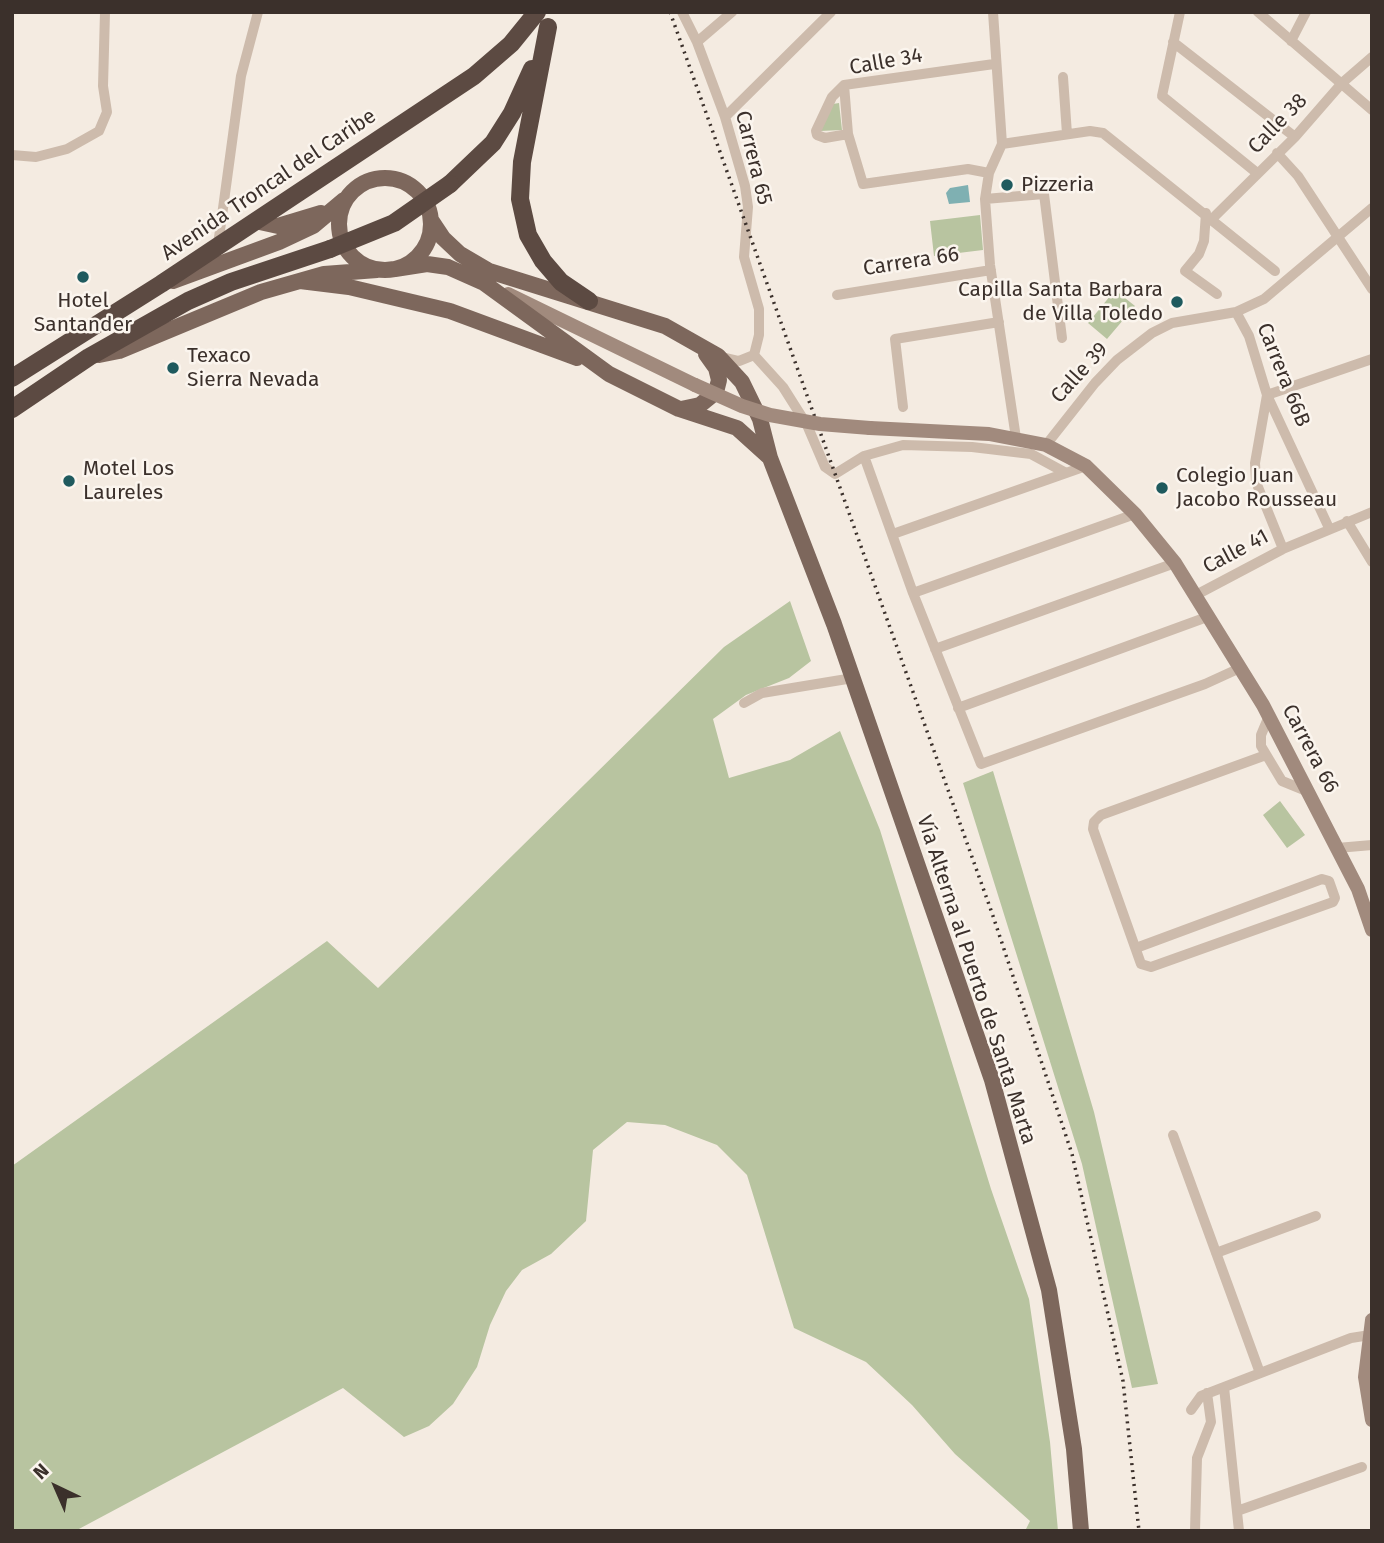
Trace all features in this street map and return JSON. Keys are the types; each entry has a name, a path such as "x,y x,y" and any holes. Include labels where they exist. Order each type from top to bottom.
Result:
{"highway":[{"name":"Avenida Troncal del Caribe","path":"12,378 161,284 474,76 511,44 537,12"},
{"path":"12,409 89,357 188,301 231,282 330,249 394,223 450,184 484,153 512,113 550,20"},
{"path":"550,20 522,162 520,199 528,235 543,261 561,282 589,301"}],"main road":[{"path":"89,357 119,351 227,304 324,274 396,269 418,256 430,233 431,220 420,194 396,179 368,181 313,226 279,242 161,284"},
{"path":"346,199 339,220 342,243 362,265 377,270"},
{"path":"255,221 278,226 330,211"},
{"name":"Vía Alterna al Puerto de Santa Marta","path":"431,220 443,238 460,254 593,363 679,409 737,428 770,458"},
{"name":"Vía Alterna al Puerto de Santa Marta","path":"396,269 427,264 448,267 589,301 665,326 689,338 718,356 742,382 760,419 770,458 853,678 992,1080 1046,1277 1066,1395 1081,1531"},
{"path":"300,281 349,287 450,311 593,363"},
{"path":"679,409 693,408 708,401 716,392 719,380 711,360 689,338"}],"street":[{"path":"12,155 36,156 67,149 99,131 107,112 103,86 105,12"},
{"path":"218,246 241,76 258,12"},
{"name":"Carrera 65","path":"682,12 697,42 725,117 748,207 744,257 759,309 759,335 754,355"},
{"path":"697,42 732,12"},
{"path":"725,117 831,12"},
{"name":"Carrera 66","path":"993,12 1002,144 989,173 985,199 991,270 1016,438"},
{"path":"1180,12 1161,93 1165,100 1257,173"},
{"path":"1258,12 1372,110"},
{"path":"1291,41 1306,12"},
{"path":"1173,42 1295,137"},
{"name":"Calle 38","path":"1209,216 1295,137 1342,83 1372,57"},
{"name":"Calle 34","path":"989,173 968,169 868,185 859,180 848,134 844,85 995,64"},
{"path":"1063,78 1067,134"},
{"path":"844,85 832,97 816,131 817,135 825,138 848,134"},
{"path":"1002,144 1097,131 1111,136 1275,271"},
{"path":"1277,153 1298,176 1372,289"},
{"path":"985,199 1044,194 1062,338"},
{"name":"Calle 39","path":"1046,445 1110,368 1153,333 1172,323 1236,312 1264,299 1372,208"},
{"path":"1209,216 1201,247 1185,271 1217,294"},
{"name":"Carrera 66","path":"837,295 991,270"},
{"path":"487,277 548,314 695,385 770,415 820,424 1016,438 1046,445"},
{"name":"Carrera 66B","path":"1236,312 1249,336 1267,395 1329,528"},
{"path":"903,407 895,339 999,322"},
{"path":"718,356 738,361 754,355 783,387 807,425 820,459 830,472 835,474 864,456 903,445 971,447 1031,454 1066,473"},
{"path":"1283,549 1256,482 1255,463 1267,395 1372,359"},
{"name":"Carrera 66","path":"1046,445 1086,466 1135,514 1175,563 1269,716 1358,889 1372,930"},
{"path":"864,456 913,593 981,764 1205,684 1240,668"},
{"path":"892,534 1086,466"},
{"name":"Calle 41","path":"1196,595 1283,549 1372,512"},
{"path":"913,593 1135,514"},
{"path":"1347,522 1372,562"},
{"path":"935,649 1175,563"},
{"path":"958,708 1207,617"},
{"path":"744,703 762,693 853,678"},
{"path":"1269,716 1260,740 1266,755 1282,781 1309,792"},
{"path":"1136,948 1322,879 1329,881 1335,898 1330,904 1151,967 1141,964 1093,829 1094,822 1101,815 1266,755"},
{"path":"1337,848 1372,845"},
{"path":"1173,1135 1260,1373"},
{"path":"1216,1254 1316,1216"},
{"path":"1372,1320 1365,1377 1372,1420"},
{"path":"1191,1410 1201,1396 1207,1393 1351,1338 1370,1335"},
{"path":"1224,1387 1239,1531"},
{"path":"1195,1531 1197,1458 1211,1422 1207,1393"},
{"path":"1237,1511 1362,1468"}],"green space":[{"path":"839,103 842,130 820,131 833,104"},
{"path":"980,215 983,250 934,256 930,221"},
{"path":"1115,290 1135,306 1107,339 1088,323"},
{"path":"790,601 811,661 789,678 746,695 713,719 729,778 790,760 840,731 880,830 991,1189 1029,1299 1050,1442 1058,1531 1025,1531 1030,1521 955,1454 912,1405 866,1362 794,1328 747,1175 717,1145 665,1125 627,1122 593,1150 586,1221 551,1254 522,1270 506,1291 490,1325 477,1367 453,1404 429,1426 404,1437 343,1388 77,1530 12,1531 12,1166 327,941 378,988 724,647"},
{"path":"993,771 1094,1112 1158,1384 1132,1388 1082,1164 963,783"},
{"path":"1280,801 1305,835 1287,848 1263,815"}],"water":[{"path":"968,185 970,202 949,204 946,193 950,188"}],"railway":[{"path":"670,12 992,913 1072,1154 1123,1381 1139,1531"}],"place":[{"name":"Pizzeria","path":"1007,185"},
{"name":"Hotel Santander","path":"83,277"},
{"name":"Capilla Santa Barbara de Villa Toledo","path":"1177,302"},
{"name":"Texaco Sierra Nevada","path":"173,368"},
{"name":"Motel Los Laureles","path":"69,481"},
{"name":"Colegio Juan Jacobo Rousseau","path":"1162,488"}]}
